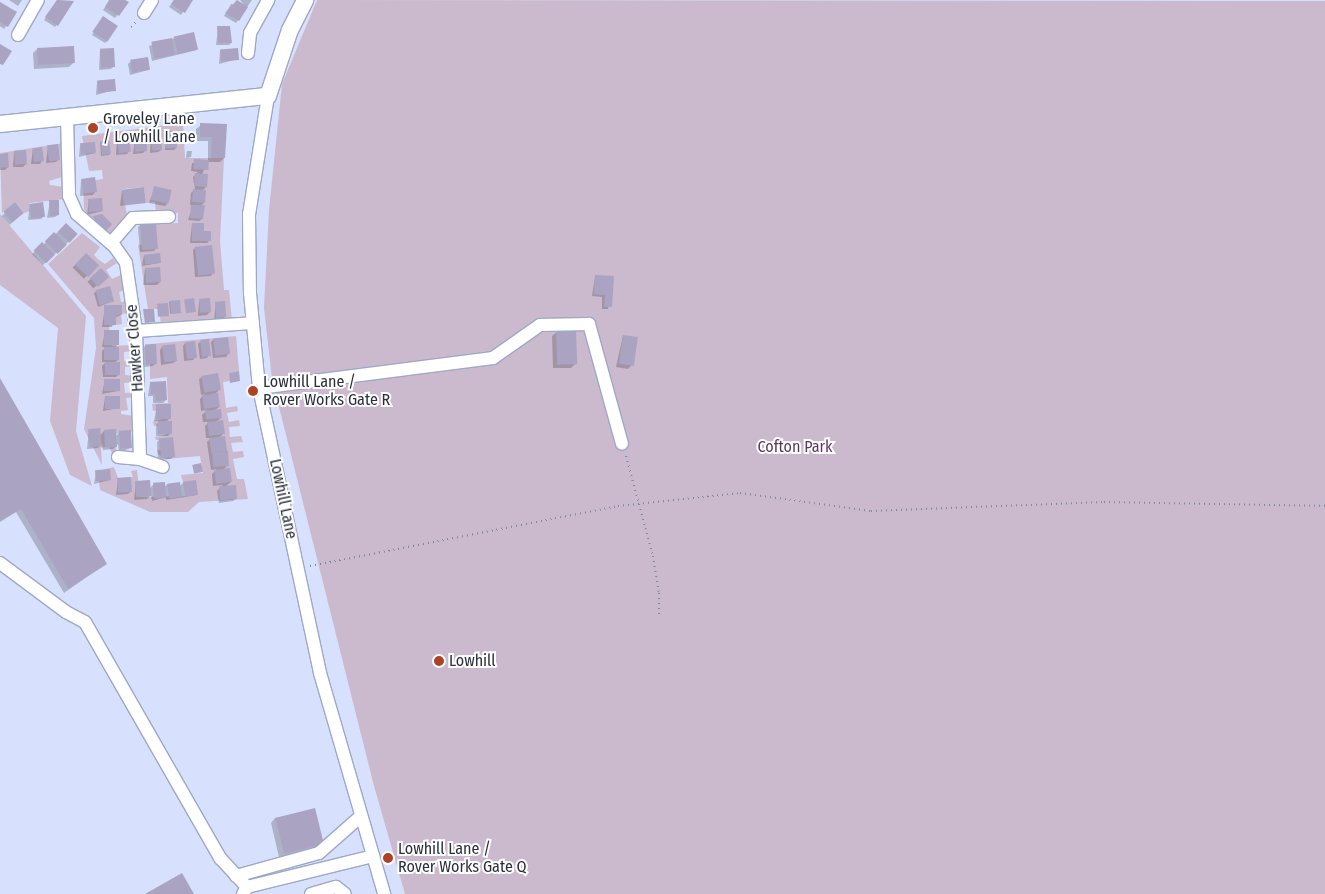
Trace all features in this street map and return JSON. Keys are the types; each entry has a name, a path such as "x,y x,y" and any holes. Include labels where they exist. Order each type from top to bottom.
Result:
{"main road":[{"path":"0,124 268,96 290,30 305,0"}],"street":[{"path":"18,35 38,0"},
{"path":"144,13 152,0"},
{"path":"248,53 250,33 268,0"},
{"name":"Lowhill Lane","path":"268,96 249,214 252,323 258,388 320,673 384,894"},
{"name":"Hawker Close","path":"67,117 69,196 77,214 111,243 126,264 136,331 140,459"},
{"path":"111,243 133,218 169,217"},
{"path":"136,331 252,323"},
{"path":"258,388 493,358 540,325 589,324 622,444"},
{"path":"118,457 140,459 163,468"},
{"path":"0,563 66,612 85,622 221,859 236,876 245,891 373,856"},
{"path":"236,876 319,853 361,816"},
{"path":"311,894 336,887 345,894"}],"path":[{"path":"622,444 640,504 659,593 659,617"},
{"path":"298,569 640,504 740,493 871,511 1104,502 1325,506"}],"green space":[{"name":"Cofton Park","path":"317,0 1325,1 1325,894 405,894 374,786 272,379 264,308 269,210 282,84"},
{"path":"183,123 185,158 224,158 220,241 224,290 229,290 232,321 161,325 159,309 148,309 138,245 157,243 156,224 178,223 178,213 156,215 155,202 146,203 144,187 122,189 127,215 112,235 92,220 84,209 83,182 103,179 102,170 89,171 82,136"},
{"path":"64,143 65,176 49,181 50,185 64,187 65,199 29,203 30,211 24,213 15,202 2,213 0,153"},
{"path":"0,214 86,316 76,431 92,486 70,475 50,421 58,328 0,285"},
{"path":"82,233 100,247 94,255 99,260 105,264 113,258 117,263 106,270 112,279 125,273 129,289 119,292 121,302 129,301 130,313 121,314 122,324 109,326 112,346 133,345 132,351 124,352 124,361 133,360 133,366 125,367 125,375 134,376 135,382 124,383 125,393 135,392 136,397 126,398 128,410 121,411 121,414 134,416 136,431 115,434 117,456 114,458 109,446 101,448 102,465 84,429 96,348 94,318 48,264"},
{"path":"236,336 239,371 229,373 230,381 223,382 226,408 237,406 238,411 227,413 229,422 239,420 240,426 229,427 230,437 241,436 243,442 231,443 233,452 243,451 244,457 233,459 237,479 244,479 248,499 199,502 188,512 150,512 100,490 98,471 114,467 118,478 133,477 131,471 137,470 140,497 187,496 181,475 203,473 200,456 166,459 158,454 157,450 163,449 161,440 156,440 155,437 165,435 161,425 154,426 153,421 162,419 160,410 153,411 152,404 168,403 167,377 150,379 151,344"}],"building":[{"path":"57,0 74,1 58,26 45,17"},
{"path":"109,0 125,0 129,2 119,16 105,7"},
{"path":"174,0 193,0 185,13 171,4"},
{"path":"237,0 248,7 239,21 225,13"},
{"path":"0,2 17,12 8,27 0,22"},
{"path":"103,16 118,26 107,42 92,32"},
{"path":"217,26 230,26 232,43 218,43"},
{"path":"194,32 198,50 178,54 174,37"},
{"path":"172,38 175,55 154,58 151,42"},
{"path":"0,44 12,51 3,65 0,64"},
{"path":"74,46 75,63 38,65 37,48"},
{"path":"114,48 115,67 101,68 100,49"},
{"path":"238,48 239,60 221,62 220,50"},
{"path":"148,57 150,70 132,73 130,60"},
{"path":"115,79 116,91 98,93 97,81"},
{"path":"200,123 227,124 225,158 211,158 212,137 200,137"},
{"path":"166,131 177,131 177,148 166,148"},
{"path":"161,134 162,150 152,151 151,135"},
{"path":"146,136 147,151 135,152 134,137"},
{"path":"129,138 131,152 119,154 117,140"},
{"path":"109,140 111,154 102,155 100,141"},
{"path":"95,142 96,153 81,154 80,143"},
{"path":"58,144 60,160 49,161 47,145"},
{"path":"42,147 44,161 34,162 32,148"},
{"path":"26,150 27,164 15,165 14,151"},
{"path":"8,153 9,167 0,168 0,154"},
{"path":"194,159 209,160 208,170 193,169"},
{"path":"195,173 208,174 207,187 194,186"},
{"path":"95,177 97,192 83,194 81,179"},
{"path":"154,186 172,190 168,204 151,200"},
{"path":"144,187 146,203 124,206 122,190"},
{"path":"193,189 206,190 205,203 192,202"},
{"path":"102,198 103,211 89,212 88,199"},
{"path":"49,200 59,200 59,215 50,216"},
{"path":"15,202 24,213 12,222 3,211"},
{"path":"43,202 45,217 31,219 29,204"},
{"path":"191,205 205,205 203,219 190,218"},
{"path":"102,214 112,224 106,231 95,223 93,216"},
{"path":"156,222 158,249 142,250 140,223"},
{"path":"66,223 78,234 70,243 58,232"},
{"path":"192,223 204,223 204,231 211,231 211,241 192,241"},
{"path":"54,232 67,245 58,254 45,241"},
{"path":"42,242 55,255 46,263 34,250"},
{"path":"212,245 215,274 198,276 195,247"},
{"path":"86,253 99,265 88,277 75,265"},
{"path":"160,253 161,263 145,265 144,255"},
{"path":"160,267 161,282 146,283 145,268"},
{"path":"101,268 109,277 98,287 90,278"},
{"path":"595,275 614,276 612,307 604,307 605,295 594,294"},
{"path":"110,286 114,301 100,305 96,290"},
{"path":"194,298 196,312 186,313 184,299"},
{"path":"210,298 211,312 200,313 199,299"},
{"path":"180,300 181,313 171,314 170,301"},
{"path":"225,301 226,317 216,318 215,302"},
{"path":"168,303 169,316 158,317 157,304"},
{"path":"104,305 122,305 122,315 116,315 116,325 104,325"},
{"path":"143,309 154,309 155,322 145,323"},
{"path":"104,330 119,330 119,345 104,345"},
{"path":"576,330 577,364 557,365 556,331"},
{"path":"623,335 638,337 634,366 619,364"},
{"path":"228,337 230,354 215,356 213,339"},
{"path":"209,339 211,356 202,357 200,340"},
{"path":"195,341 197,358 187,359 185,342"},
{"path":"156,344 157,364 146,365 145,345"},
{"path":"175,344 177,361 164,362 162,346"},
{"path":"104,347 119,347 119,360 104,360"},
{"path":"105,362 120,362 120,375 105,375"},
{"path":"239,371 240,381 230,383 229,373"},
{"path":"218,373 221,390 204,393 201,376"},
{"path":"0,378 107,564 68,589 21,509 0,521"},
{"path":"104,379 120,379 120,391 104,391"},
{"path":"166,381 167,400 156,401 155,394 151,394 150,382"},
{"path":"218,393 220,407 204,409 202,395"},
{"path":"105,396 120,396 120,409 105,409"},
{"path":"156,404 171,404 171,419 156,419"},
{"path":"221,409 222,418 206,420 205,411"},
{"path":"223,420 225,434 209,436 207,422"},
{"path":"158,421 172,421 172,434 158,434"},
{"path":"100,428 102,446 90,447 88,429"},
{"path":"116,429 117,447 105,448 104,430"},
{"path":"131,430 132,448 120,449 119,431"},
{"path":"225,436 227,451 211,453 209,438"},
{"path":"173,437 175,457 161,458 159,438"},
{"path":"228,451 229,466 213,467 212,452"},
{"path":"201,463 203,472 194,474 192,465"},
{"path":"230,468 232,482 216,484 214,470"},
{"path":"110,469 111,480 96,481 95,470"},
{"path":"131,477 132,492 118,493 117,478"},
{"path":"150,480 151,496 136,497 135,481"},
{"path":"196,480 198,495 185,497 183,482"},
{"path":"165,482 166,498 154,499 153,483"},
{"path":"180,482 182,497 169,499 167,484"},
{"path":"236,485 237,499 220,500 219,486"},
{"path":"315,808 324,844 284,854 275,818"},
{"path":"182,873 194,894 145,894"}],"place":[{"name":"Groveley Lane / Lowhill Lane","path":"93,128"},
{"name":"Lowhill Lane / Rover Works Gate R","path":"253,391"},
{"name":"Lowhill","path":"439,661"},
{"name":"Lowhill Lane / Rover Works Gate Q","path":"388,858"}]}
